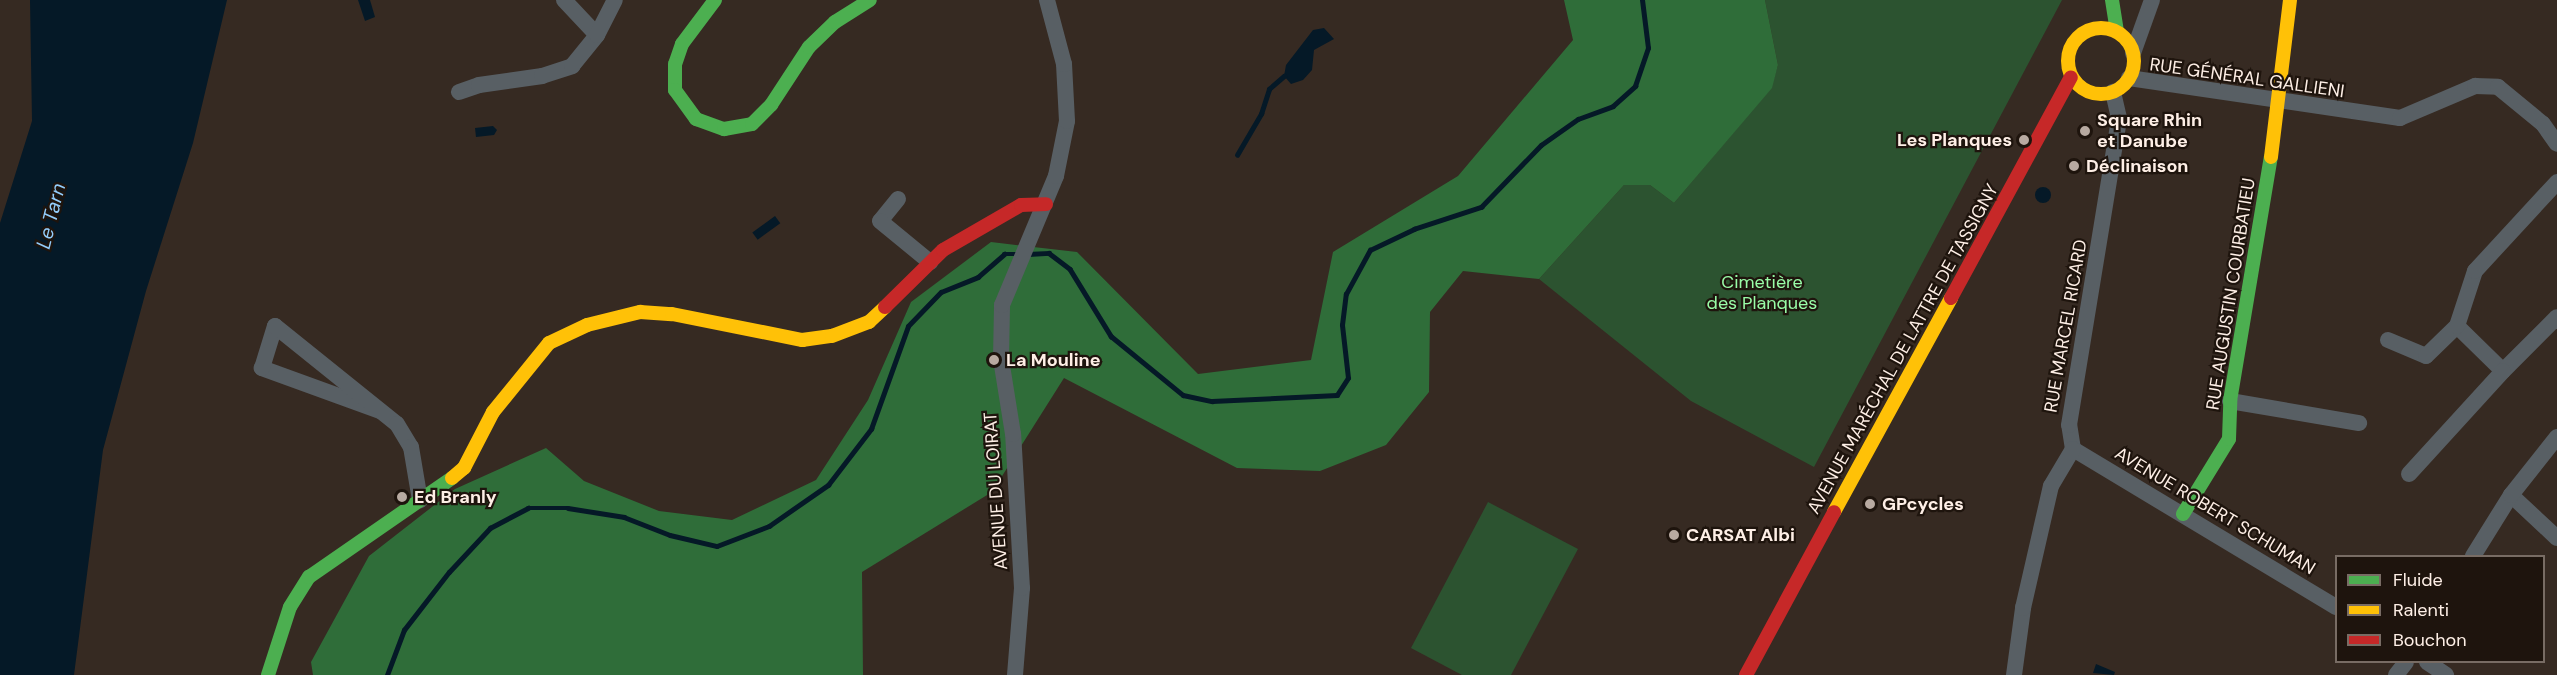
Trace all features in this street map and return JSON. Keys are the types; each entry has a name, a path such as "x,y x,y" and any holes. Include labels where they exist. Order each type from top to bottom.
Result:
{"street":[{"path":"564,0 597,35"},
{"path":"459,92 479,85 542,76 572,66 597,35 615,0"},
{"path":"715,0 682,44 675,64 675,90 696,119 724,129 752,124 771,105 809,47 835,22 870,0"},
{"path":"268,675 290,607 309,577 464,468 493,411 549,343 587,325 640,312 672,314 802,340 832,336 869,322 930,262 1008,211 1021,205 1046,204 1056,176 1067,121 1064,64 1047,0"},
{"path":"2112,0 2120,35 2133,53"},
{"path":"2057,103 2085,91 2108,93 2129,78 2133,53 2151,0"},
{"name":"RUE AUGUSTIN COURBATIEU","path":"2183,514 2229,439 2230,401 2278,103 2290,0"},
{"path":"2120,35 2144,20"},
{"path":"2085,91 2071,77 2067,66 2072,44 2090,24 2120,35"},
{"name":"AVENUE MARÉCHAL DE LATTRE DE TASSIGNY","path":"1746,675 2071,77"},
{"name":"RUE GÉNÉRAL GALLIENI","path":"2129,78 2278,103 2400,118 2475,86 2498,87 2543,124 2557,144"},
{"name":"RUE MARCEL RICARD","path":"2073,449 2069,425 2119,118 2108,93"},
{"path":"2388,340 2426,356 2457,326 2475,271 2557,182"},
{"path":"898,199 880,221 930,262"},
{"name":"AVENUE DU LOIRAT","path":"1015,675 1022,588 1013,434 1001,359 1002,305 1046,204"},
{"path":"2409,474 2557,317"},
{"path":"380,411 262,368 275,326 397,424 411,447 420,500"},
{"path":"2457,326 2503,372"},
{"path":"2230,401 2359,423"},
{"path":"2474,555 2511,495 2557,437"},
{"path":"2014,675 2023,608 2051,486 2073,449"},
{"name":"AVENUE ROBERT SCHUMAN","path":"2073,449 2335,606"},
{"path":"2511,495 2557,538"},
{"path":"2396,675 2405,663"},
{"path":"2428,663 2446,675"}],"green space":[{"path":"1564,0 1765,0 1778,65 1772,88 1674,203 1650,185 1624,185 1539,279 1463,271 1430,312 1429,392 1386,445 1320,471 1237,468 1064,378 992,492 862,572 863,675 313,675 311,662 369,556 455,489 546,448 584,481 659,511 732,520 816,480 868,400 911,302 991,242 1077,252 1198,374 1311,360 1333,252 1458,176 1573,40"},
{"name":"Cimetière des Planques","path":"1765,0 2062,0 1814,467 1691,401 1539,279 1624,185 1650,185 1674,203 1771,88 1778,65"},
{"path":"1488,502 1578,549 1511,675 1462,675 1411,648"}],"water":[{"name":"Le Tarn","path":"30,0 227,0 193,143 146,291 103,450 74,675 0,675 0,223 32,121"},
{"path":"358,0 370,0 375,17 365,21"},
{"path":"1324,28 1334,39 1314,50 1312,70 1303,80 1291,84 1284,76 1286,65 1313,30"},
{"path":"493,126 497,130 494,135 476,137 475,128"},
{"path":"2043,187 2051,195 2043,203 2035,195"},
{"path":"775,216 780,223 758,240 752,232"},
{"path":"2096,664 2115,672 2114,675 2093,673"}],"waterway":[{"path":"1028,254 1049,253 1070,269 1111,336 1183,395 1212,401 1337,395 1348,378 1342,325 1346,294 1370,250 1414,229 1481,207 1541,145 1578,119 1613,106 1635,86 1648,48 1642,0"},
{"path":"1237,155 1261,114 1269,89 1284,76"},
{"path":"387,675 404,630 449,572 490,528 528,508 568,508 624,517 670,535 717,546 769,526 828,485 871,429 908,326 941,292 978,277 1004,254 1020,254"}],"traffic: fast":[{"path":"715,0 682,44 675,64 675,90 696,119 724,129 752,124 771,105 809,47 835,22 870,0"},
{"path":"2112,0 2117,32"},
{"path":"2183,514 2229,439 2230,401 2271,157"},
{"path":"268,675 290,607 309,577 452,478"}],"traffic: slow":[{"path":"2271,157 2290,0"},
{"path":"2095,28 2107,28 2119,33 2129,43 2134,61 2132,74 2119,89 2107,94 2095,94 2083,89 2073,79 2068,67 2068,55 2073,43 2083,33 2095,28"},
{"path":"1834,512 1951,298"},
{"path":"452,478 464,468 493,412 549,343 587,325 640,312 672,314 802,340 832,336 869,322 885,307"}],"traffic: jam":[{"path":"1951,298 2071,77"},
{"path":"885,307 943,250 1021,205 1046,204"},
{"path":"1746,675 1834,512"}],"place":[{"name":"Square Rhin et Danube","path":"2085,131"},
{"name":"Les Planques","path":"2024,140"},
{"name":"Déclinaison","path":"2074,166"},
{"name":"La Mouline","path":"994,360"},
{"name":"Ed Branly","path":"402,497"},
{"name":"GPcycles","path":"1870,504"},
{"name":"CARSAT Albi","path":"1674,535"}]}
